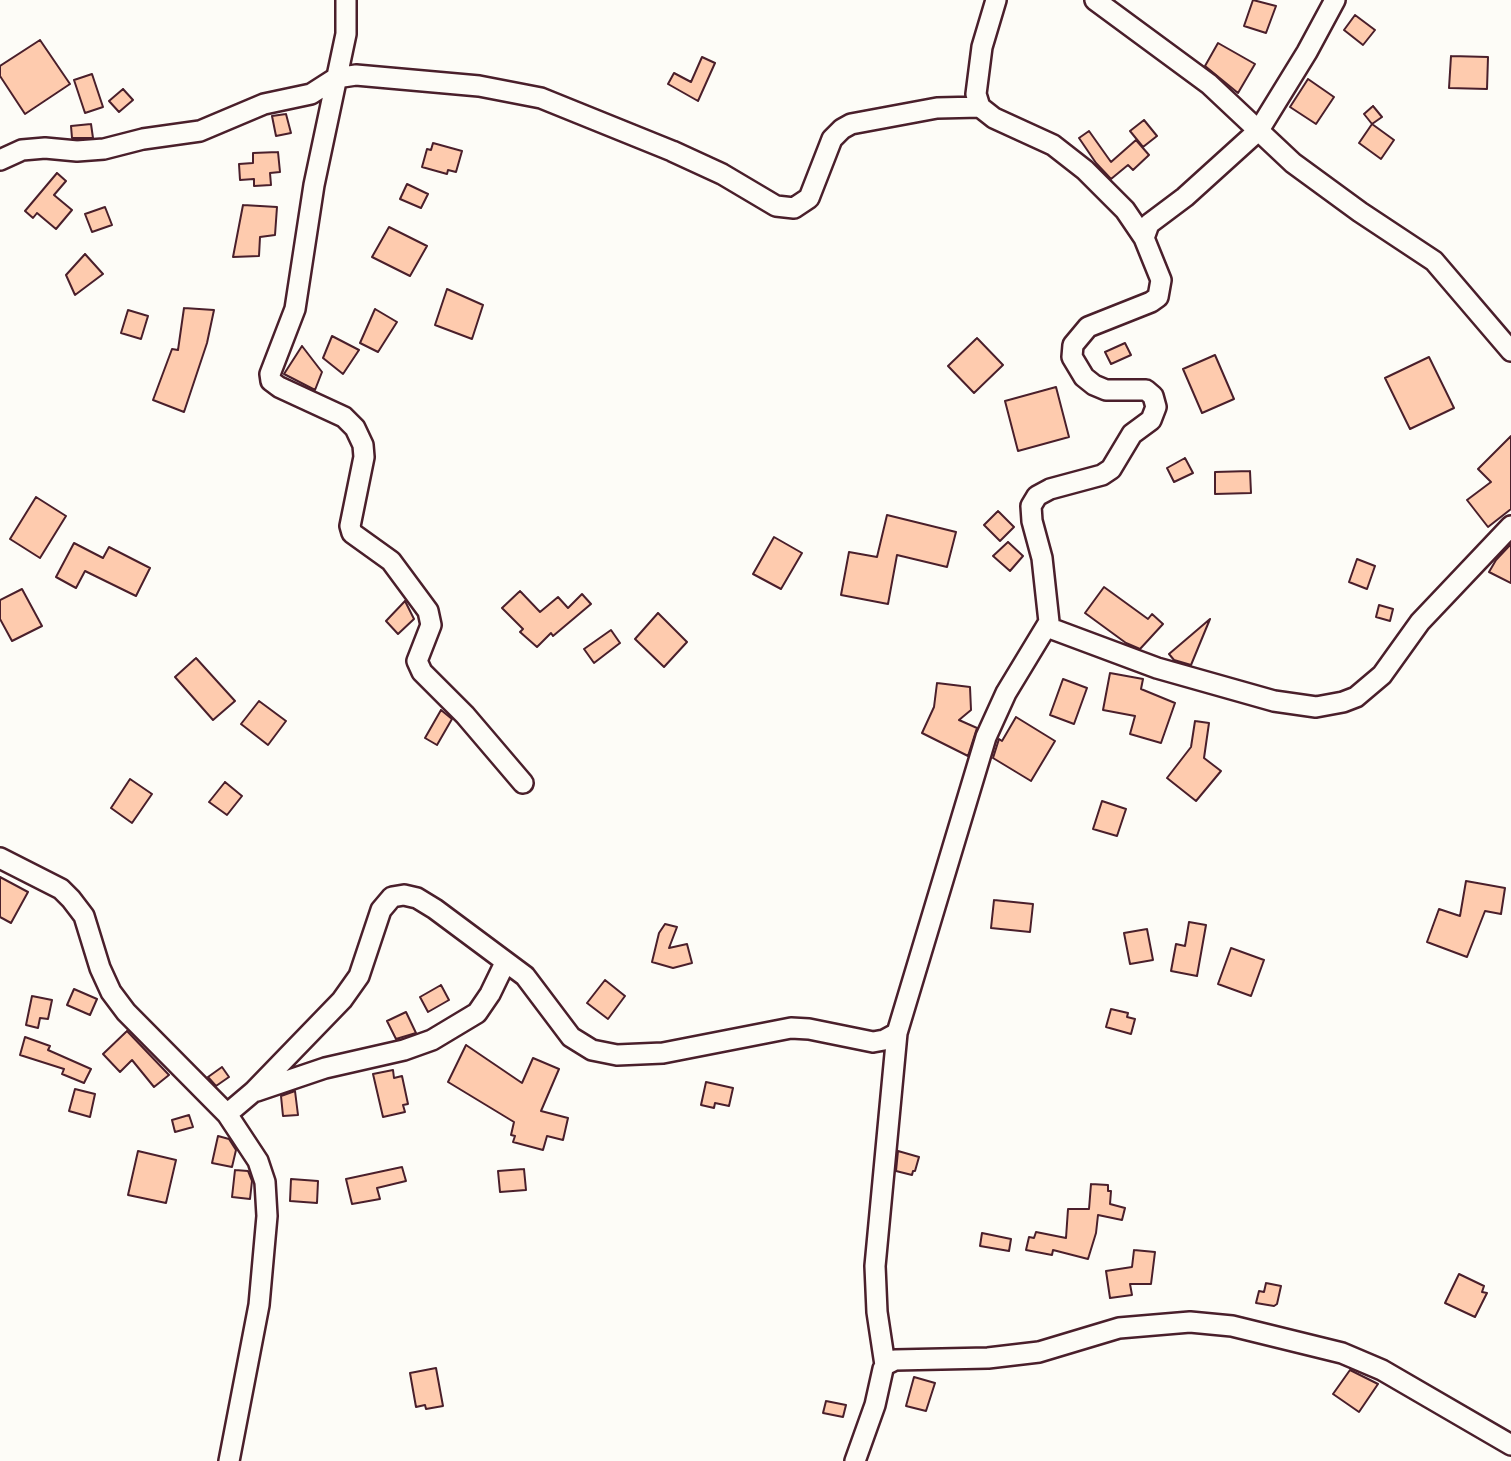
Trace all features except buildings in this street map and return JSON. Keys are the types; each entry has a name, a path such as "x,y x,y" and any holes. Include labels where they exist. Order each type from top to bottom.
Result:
{"street":[{"path":"346,0 346,34 314,185 295,309 270,374 271,381 344,417 355,428 363,445 364,457 350,526 352,533 391,561 428,611 431,625 417,660 422,672 465,715 523,783"},
{"path":"979,107 976,94 982,47 996,0"},
{"path":"1095,0 1209,84 1293,163 1434,261 1511,351"},
{"path":"1144,238 1149,224 1185,197 1259,130 1335,0"},
{"path":"0,160 22,149 104,149 143,139 200,131 264,104 312,94 336,78 356,75 479,86 541,99 672,151 722,174 767,202 783,208 794,208 809,198 832,139 851,124 937,108 979,107 994,118 1053,145 1086,170 1125,210 1144,238 1161,280 1158,297 1088,327 1073,345 1072,357 1084,377 1094,385 1106,390 1146,390 1153,396 1155,414 1151,421 1132,434 1117,460 1102,475 1051,489 1037,496 1031,506 1046,584 1049,622 1006,692 986,737 897,1033 876,1266 877,1312 885,1365 875,1405 855,1461"},
{"path":"1047,627 1157,668 1274,701 1316,707 1343,702 1356,697 1382,675 1419,622 1511,526"},
{"path":"0,858 61,889 71,899 84,916 100,968 118,1002 226,1114 258,1161 265,1182 267,1216 259,1305 229,1461"},
{"path":"226,1114 253,1092 342,1000 359,976 381,910 391,897 404,895 417,898 456,923 525,976 571,1037 592,1049 610,1054 678,1051 791,1028 873,1042 897,1033"},
{"path":"253,1092 325,1068 404,1050 432,1040 474,1016 484,1005 505,963"},
{"path":"885,1365 895,1360 988,1358 1039,1352 1119,1328 1205,1322 1300,1341 1342,1353 1382,1370 1511,1445"}]}
